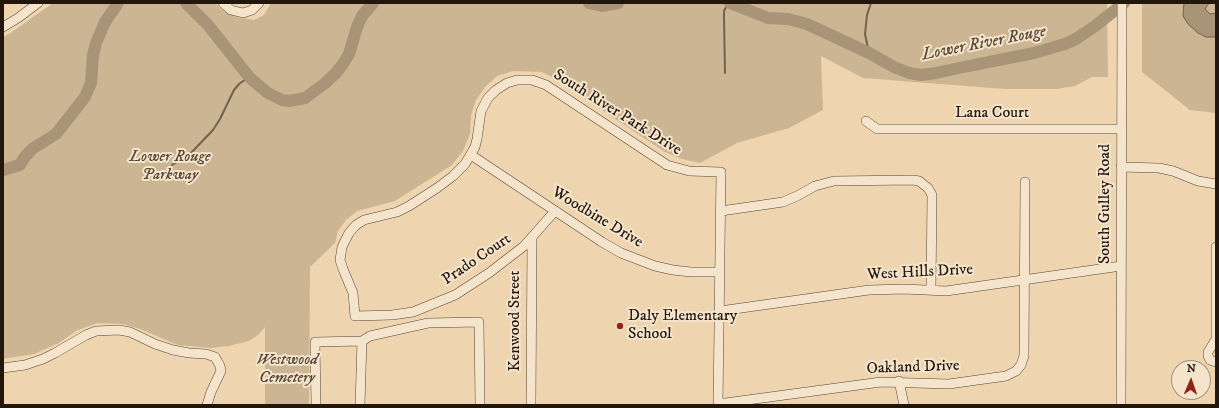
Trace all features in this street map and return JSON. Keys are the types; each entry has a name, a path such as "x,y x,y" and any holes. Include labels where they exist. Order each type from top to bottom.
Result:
{"street":[{"path":"3,27 38,3"},
{"path":"223,3 231,10 238,12 248,12 260,3"},
{"name":"South Gulley Road","path":"1121,405 1122,3"},
{"name":"South River Park Drive","path":"355,316 353,293 342,269 340,260 342,247 349,233 356,225 364,220 397,212 421,199 453,176 471,155 478,139 481,111 488,98 496,90 507,83 518,80 527,80 546,85 667,165 688,171 721,172 721,211"},
{"name":"Lana Court","path":"866,122 877,129 1122,129"},
{"name":"Woodbine Drive","path":"471,155 602,242 638,261 673,270 691,272 720,272"},
{"path":"1121,167 1159,168 1216,184"},
{"path":"718,405 721,211 783,202 815,186 830,182 844,180 919,181 928,188 932,195 932,290"},
{"name":"Oakland Drive","path":"718,405 881,382 899,381 949,384 1006,376 1016,371 1021,365 1024,356 1025,182"},
{"name":"Prado Court","path":"355,316 403,314 443,301 489,274 524,246 555,211"},
{"name":"Kenwood Street","path":"531,405 532,238"},
{"path":"1216,246 1216,338 1208,352 1210,360 1216,362"},
{"name":"West Hills Drive","path":"720,311 869,290 904,289 946,291 1121,266"},
{"path":"316,405 316,342 362,341 370,336 428,323 479,322 480,405"},
{"path":"3,368 25,365 43,359 86,335 108,330 130,332 155,344 173,350 215,357 219,363 221,371 211,392 207,405"},
{"path":"360,405 362,341"},
{"path":"899,381 904,405"}],"green space":[{"name":"Lower Rouge Parkway","path":"53,3 215,3 222,10 236,17 254,20 264,15 271,3 1107,3 1108,77 1092,77 1075,86 1056,89 1005,89 863,78 821,56 823,110 789,128 737,143 700,163 682,159 665,152 554,78 542,72 513,71 497,76 485,87 476,100 471,115 470,134 463,151 452,165 395,201 357,211 346,220 338,231 335,243 310,267 309,405 265,405 265,327 258,335 249,341 211,348 178,345 140,329 123,324 97,323 76,331 59,343 34,354 3,359 3,37"},
{"path":"1142,3 1216,3 1216,113 1190,110 1142,72"}],"shaded area":[{"path":"1184,3 1209,3 1205,9 1210,14 1216,13 1216,37 1206,37 1198,33 1188,24 1183,16"}],"waterway":[{"name":"Lower River Rouge","path":"3,170 20,165 32,149 56,134 85,97 91,83 93,55 96,43 105,22 118,3"},
{"name":"Lower River Rouge","path":"186,3 208,25 250,78 268,93 282,100 289,101 305,98 336,73 349,54 362,16 373,3"},
{"name":"Lower River Rouge","path":"589,3 602,6 618,3"},
{"path":"725,73 724,11 728,3"},
{"name":"Lower River Rouge","path":"730,3 768,18 788,19 807,24 869,53 894,67 909,73 921,75 1034,53 1065,44 1076,39 1095,26 1124,3"},
{"path":"869,53 865,34 867,15 871,3"},
{"path":"172,165 189,155 213,130 234,90 239,84 249,77"}],"place":[{"name":"Daly Elementary School","path":"620,326"}],"park label":[{"name":"Westwood Cemetery","path":"287,370"}]}
